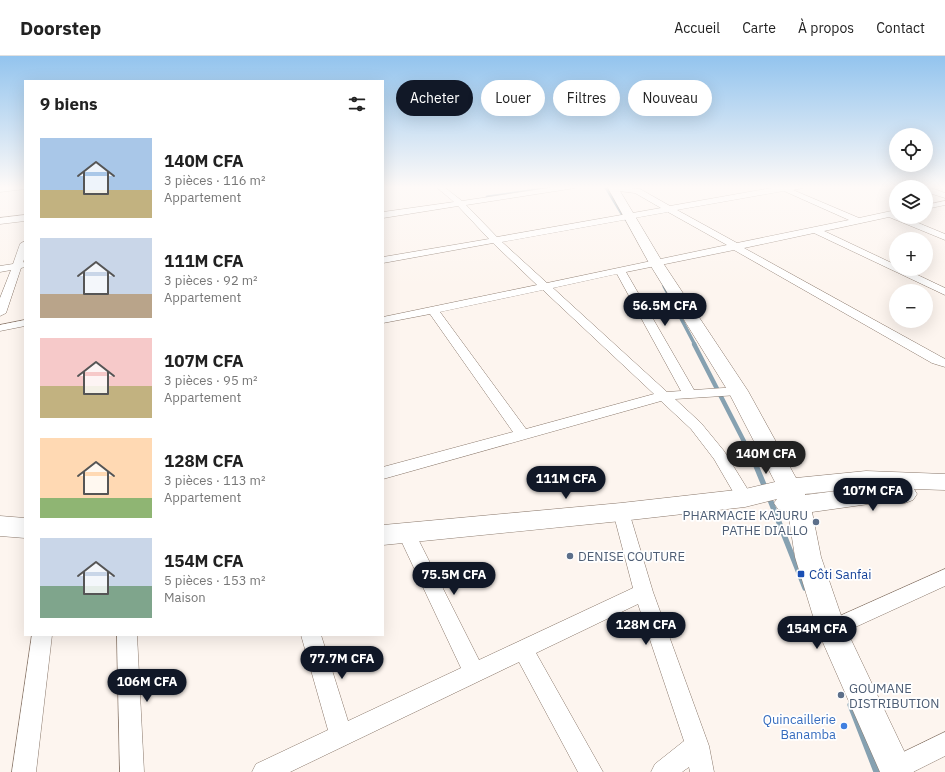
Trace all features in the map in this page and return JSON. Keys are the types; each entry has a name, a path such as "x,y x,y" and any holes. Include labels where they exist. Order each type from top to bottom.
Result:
{"main road":[{"path":"632,219 656,263 738,391 794,496 808,557 831,629 896,770"},
{"path":"794,496 866,479 945,482"},
{"path":"384,535 407,534 621,512 748,497 876,494 945,495"},
{"path":"0,526 24,528"}],"street":[{"path":"0,221 13,219"},
{"path":"476,219 495,240 696,426 720,455 748,497"},
{"path":"384,260 611,219"},
{"path":"687,219 930,357 945,363"},
{"path":"384,320 866,219"},
{"path":"916,224 945,237"},
{"path":"815,230 889,266"},
{"path":"0,312 21,266 24,250"},
{"path":"0,269 21,266"},
{"path":"620,270 690,394"},
{"path":"912,276 945,292"},
{"path":"934,286 945,283"},
{"path":"432,310 523,435"},
{"path":"0,328 24,324"},
{"path":"384,473 664,396 738,391"},
{"path":"621,512 644,592 697,746 702,772"},
{"path":"407,534 474,672"},
{"path":"831,629 943,581"},
{"path":"264,772 644,592"},
{"path":"24,772 42,636"},
{"path":"127,636 132,772"},
{"path":"311,636 341,735"},
{"path":"523,649 591,772"},
{"path":"896,770 945,744"},
{"path":"663,772 697,746"}],"waterway":[{"path":"664,286 695,345"},
{"path":"694,344 752,457"},
{"path":"752,456 766,490"},
{"path":"769,497 805,588"},
{"path":"851,705 877,772"}],"place":[{"name":"PHARMACIE KAJURU PATHE DIALLO","path":"816,522"},
{"name":"DENISE COUTURE","path":"570,556"},
{"name":"Côti Sanfai","path":"801,574"},
{"name":"GOUMANE DISTRIBUTION","path":"841,695"},
{"name":"Quincaillerie Banamba","path":"844,726"}]}
